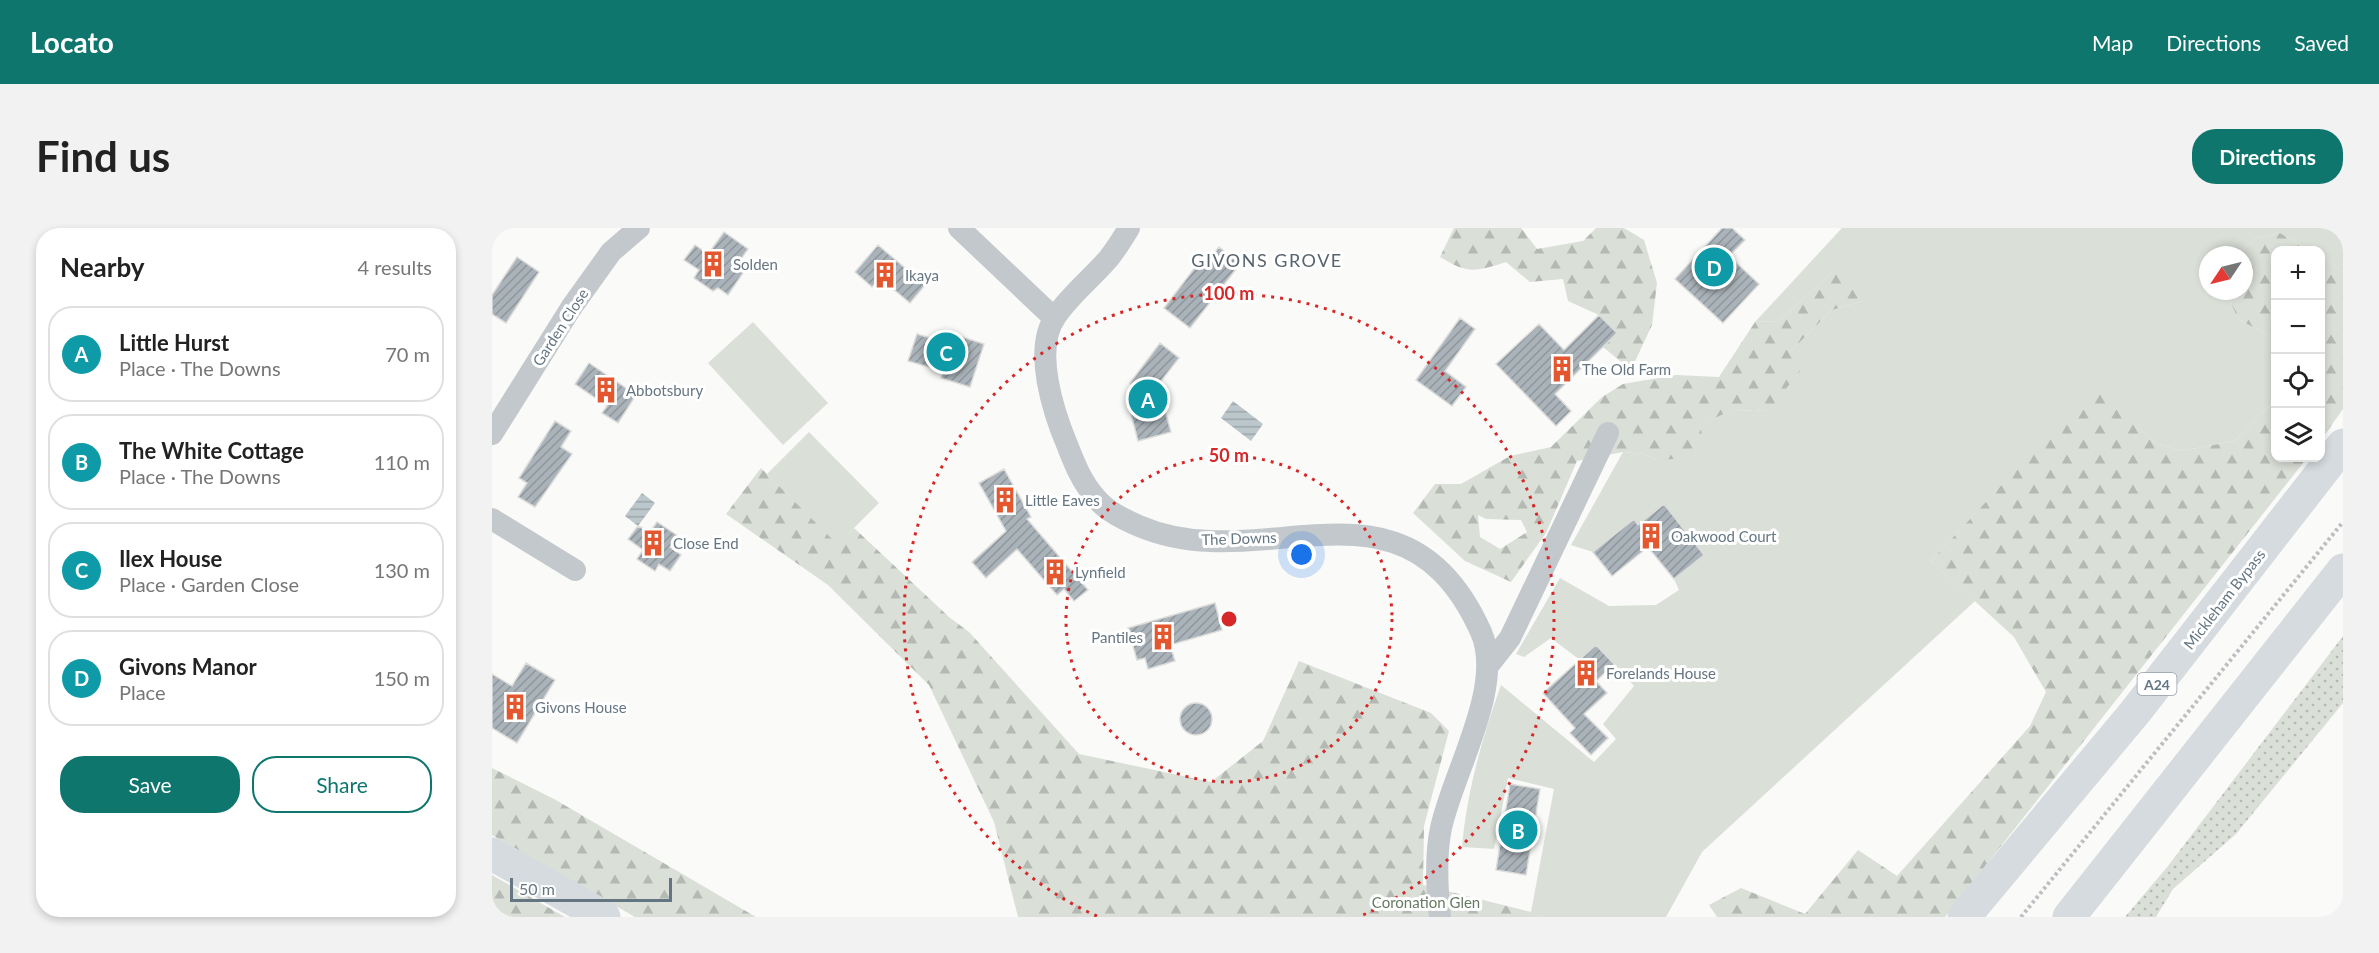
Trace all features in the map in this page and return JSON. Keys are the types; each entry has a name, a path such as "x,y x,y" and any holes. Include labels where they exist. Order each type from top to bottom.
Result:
{"highway":[{"name":"Mickleham Bypass","path":"1965,917 2136,711 2343,445"},
{"path":"2069,917 2343,570"},
{"path":"492,854 604,917"}],"street":[{"name":"Garden Close","path":"492,434 578,298 611,252 639,228"},
{"path":"959,228 1054,318"},
{"name":"The Downs","path":"1130,228 1109,258 1054,318 1046,348 1047,384 1068,448 1080,475 1096,499 1119,517 1155,533 1191,539 1221,540 1347,533 1404,545 1430,561 1451,584 1482,636 1488,666 1486,691 1450,791 1441,831 1437,879 1440,917"},
{"path":"1488,666 1510,638 1608,433"},
{"path":"492,519 575,570"}],"path":[{"path":"2021,917 2343,522"}],"green space":[{"path":"1454,228 1521,228 1537,249 1583,241 1596,228 1624,228 1644,240 1657,283 1652,325 1631,370 1603,347 1617,333 1599,315 1568,301 1563,279 1530,282 1506,262 1472,270 1440,257"},
{"path":"1842,228 2343,228 2343,271 2325,260 2325,246 2302,246 2280,233 2256,238 2247,246 2199,246 2199,300 2230,300 2238,319 2271,337 2271,404 2235,441 2181,451 2154,442 2093,388 1931,561 1975,601 1702,852 1666,917 1541,917 1531,912 1554,789 1508,778 1494,849 1462,847 1476,765 1501,685 1594,762 1616,739 1603,724 1634,686 1597,645 1580,660 1551,638 1524,657 1516,654 1560,578 1609,606 1656,605 1679,590 1674,579 1704,554 1664,504 1638,525 1633,519 1593,552 1571,545 1623,452 1644,454 1657,460 1699,425 1730,411 1769,410 1789,353 1832,310 1866,300 1831,273 1779,321 1755,322"},
{"path":"2280,233 2302,246 2271,246 2271,337 2238,319 2230,300 2253,300 2253,246 2247,246 2256,238"},
{"path":"2325,260 2343,271 2343,409 2325,434"},
{"path":"1831,273 1861,276 1866,300 1832,310 1789,353 1800,371 1769,410 1730,411 1700,425 1704,444 1688,458 1657,460 1644,454 1623,452 1577,461 1546,533 1511,582 1465,561 1413,513 1435,484 1461,484 1510,456 1551,447 1602,397 1623,384 1676,375 1719,377 1755,322 1779,321","holes":["1478,515 1486,519 1521,520 1527,532 1500,549 1480,537"]},
{"path":"753,322 828,403 783,445 708,363"},
{"path":"2093,387 2154,442 2181,451 2235,441 2271,404 2271,462 2304,462 1945,917 1717,917 1709,905 1741,888 1805,914 1858,850 1897,876 2030,726 2046,692 2014,637 1931,561"},
{"path":"809,432 879,503 837,545 767,474"},
{"name":"Coronation Glen","path":"761,468 837,544 854,528 949,617 969,632 1079,754 1211,782 1263,741 1299,661 1431,713 1449,731 1424,826 1423,885 1531,912 1541,917 1018,917 994,822 929,685 828,585 726,514"},
{"path":"2343,636 2343,703 2236,834 2173,889 2156,917 2125,917 2168,866"},
{"path":"492,768 554,799 756,917 635,917 492,835"},
{"path":"492,875 565,917 492,917"}],"shaded area":[{"path":"1233,401 1263,424 1251,441 1221,418"},
{"path":"642,493 655,503 638,526 625,516"}],"building":[{"path":"1722,228 1732,228 1745,240 1729,256 1759,284 1723,323 1675,279"},
{"name":"Solden","path":"724,232 748,249 735,267 743,273 728,295 718,288 713,291 694,278 699,270 684,260 695,245 708,254"},
{"name":"Ikaya","path":"878,245 925,285 910,303 880,278 872,287 855,272"},
{"path":"1219,247 1240,264 1190,328 1164,308 1203,257 1208,261"},
{"path":"517,257 539,272 506,323 492,314 492,295"},
{"name":"The Old Farm","path":"1599,315 1617,333 1555,394 1571,411 1556,426 1496,364 1539,324 1564,350"},
{"path":"1460,318 1475,329 1445,371 1466,387 1452,406 1416,380"},
{"path":"943,331 984,344 970,387 941,378 943,371 908,361 917,334 937,340"},
{"path":"1160,343 1179,358 1158,385 1171,432 1138,441 1131,414 1138,412 1130,383"},
{"name":"Abbotsbury","path":"589,363 636,395 618,423 602,413 607,406 575,384"},
{"path":"555,421 571,431 561,447 572,454 535,507 518,497 527,483 519,478"},
{"path":"1004,469 1031,517 1027,519 1088,590 1074,601 1064,589 1057,595 1017,549 986,578 972,562 1006,531 979,483"},
{"name":"Oakwood Court","path":"1664,504 1704,555 1674,579 1648,547 1612,576 1593,552 1634,519 1638,525"},
{"name":"Close End","path":"657,522 678,536 670,547 681,555 670,571 659,564 655,571 637,559 643,550 628,539 638,526 650,532"},
{"name":"Pantiles","path":"1215,603 1222,630 1170,645 1175,661 1148,669 1145,658 1137,660 1128,628"},
{"name":"Forelands House","path":"1596,645 1614,664 1596,681 1607,693 1584,714 1608,738 1591,755 1570,733 1575,728 1543,693"},
{"name":"Givons House","path":"526,663 555,680 517,743 492,728 492,674 512,686"},
{"path":"1196,703 1207,708 1212,719 1207,730 1196,735 1185,730 1180,719 1185,708"},
{"path":"1510,784 1540,789 1526,875 1496,870"}],"place":[{"name":"Solden","path":"713,264"},
{"name":"Givons Manor","path":"1714,267"},
{"name":"Ikaya","path":"885,275"},
{"name":"Ilex House","path":"946,352"},
{"name":"The Old Farm","path":"1562,369"},
{"name":"Abbotsbury","path":"606,390"},
{"name":"Little Hurst","path":"1148,399"},
{"name":"Little Eaves","path":"1005,500"},
{"name":"Oakwood Court","path":"1651,536"},
{"name":"Close End","path":"653,543"},
{"name":"Lynfield","path":"1055,572"},
{"name":"Pantiles","path":"1163,637"},
{"name":"Forelands House","path":"1586,673"},
{"name":"Givons House","path":"515,707"},
{"name":"The White Cottage","path":"1518,830"}],"district":[{"name":"GIVONS GROVE","path":"1267,260"}]}
